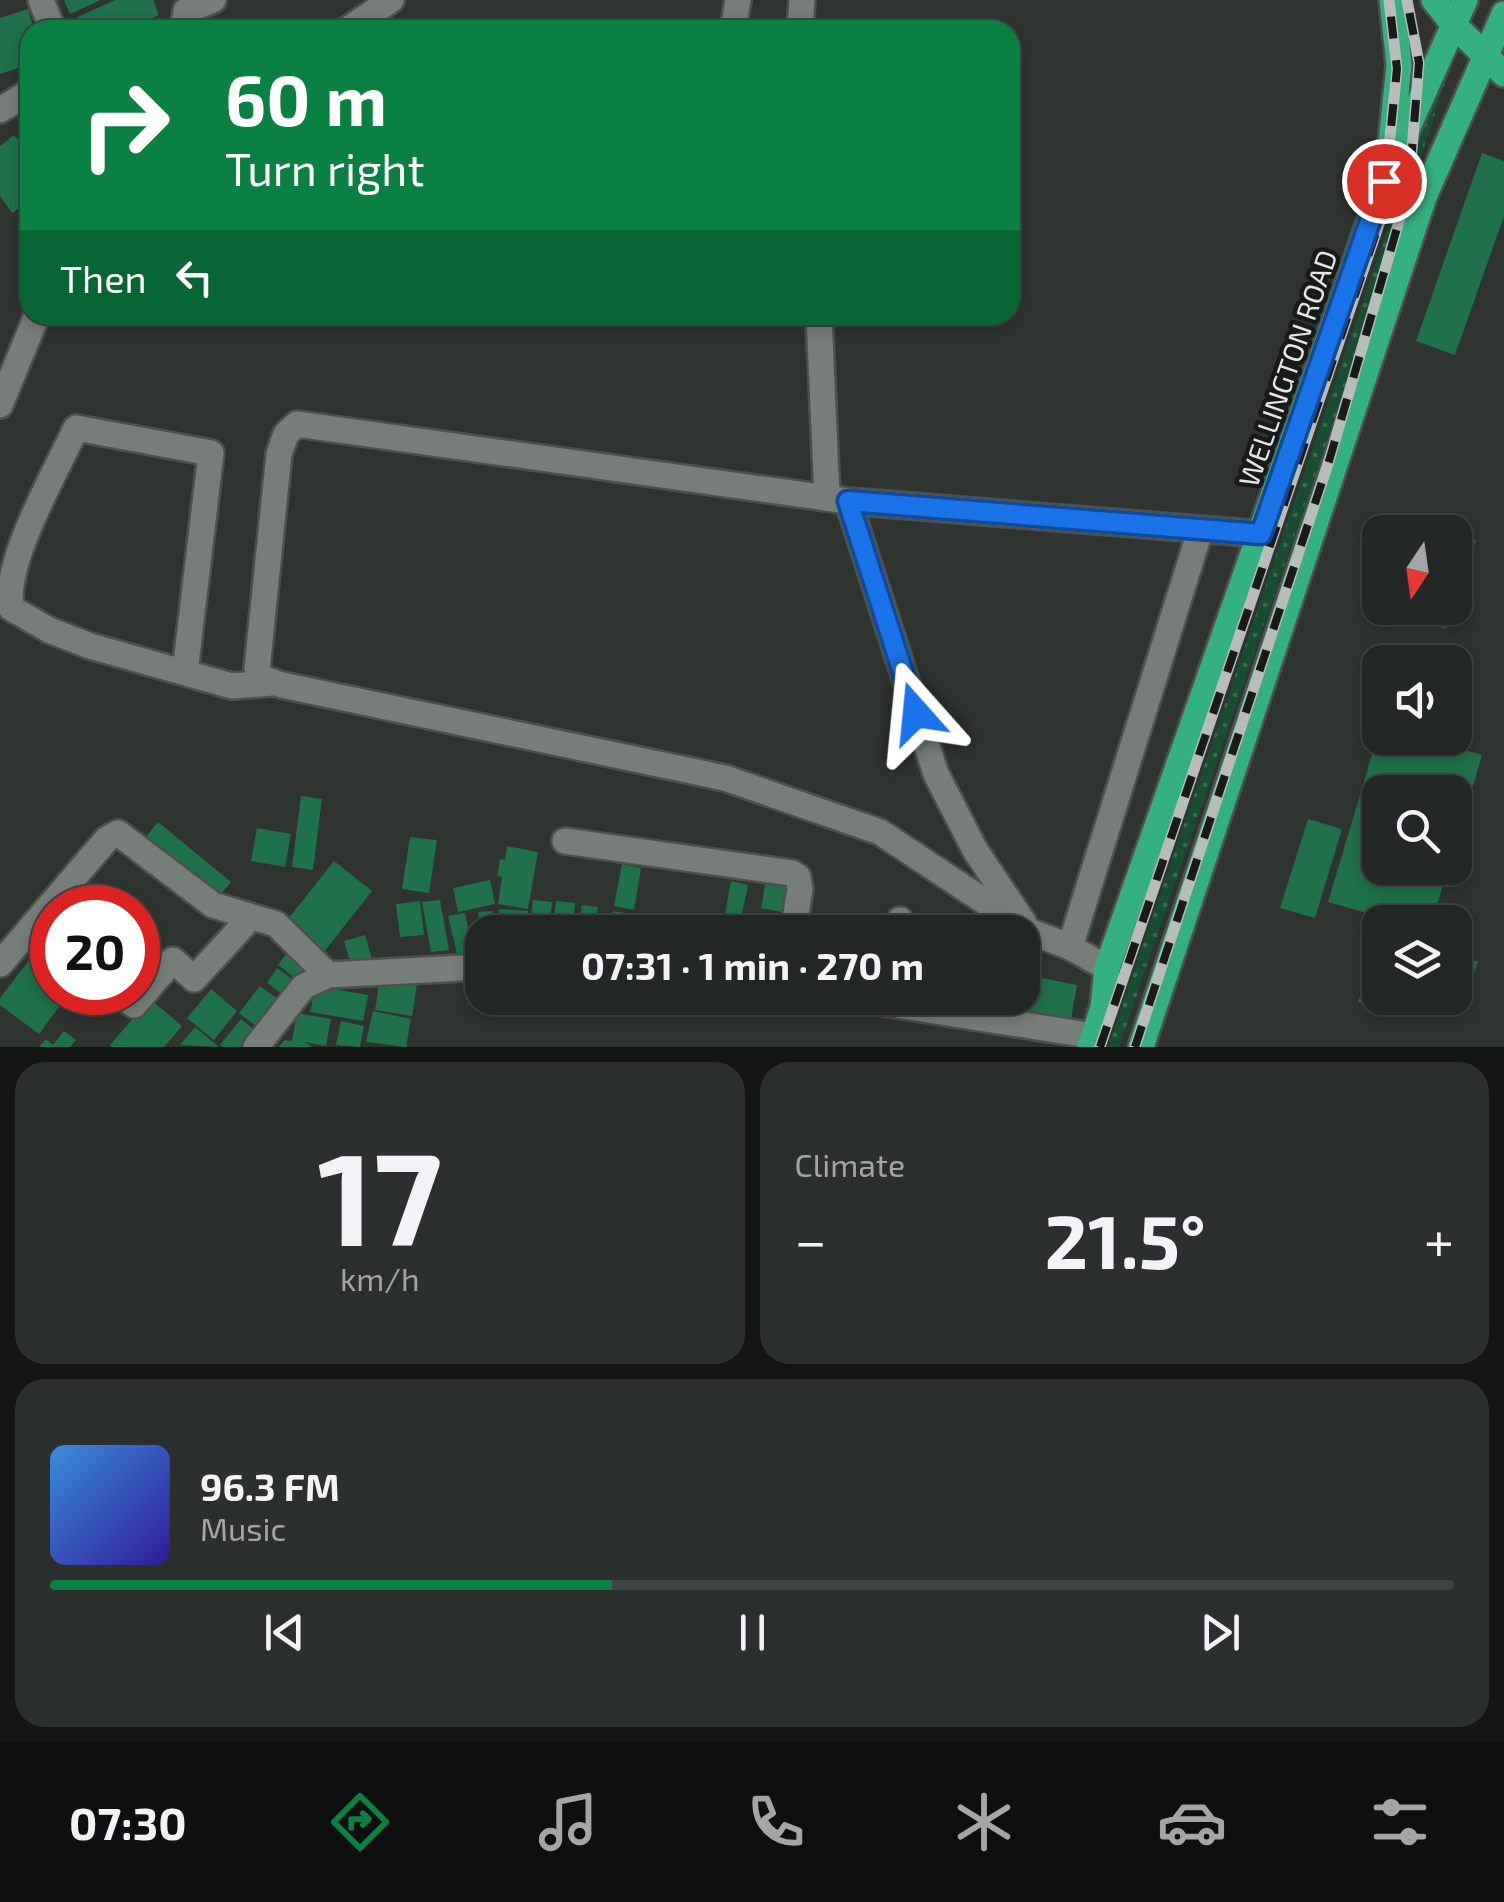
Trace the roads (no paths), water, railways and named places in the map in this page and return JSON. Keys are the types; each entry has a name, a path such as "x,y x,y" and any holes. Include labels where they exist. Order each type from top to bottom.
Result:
{"main road":[{"path":"1384,181 1399,66 1392,0"},
{"path":"1434,0 1494,65"},
{"name":"WELLINGTON ROAD","path":"1092,1042 1103,1007 1106,968 1384,181 1465,0"},
{"path":"1141,1047 1424,198 1494,65 1504,14 1494,0"}],"street":[{"path":"182,13 213,0"},
{"path":"362,20 391,0"},
{"path":"0,405 10,355 31,325"},
{"path":"821,325 837,500 936,774 975,850 1018,915"},
{"path":"1005,915 880,832 725,778 262,678 257,669 279,454 286,434 297,424 837,500 1261,534"},
{"path":"185,672 211,453 76,428 16,561 8,590 11,608 48,630 90,646 232,686 272,683"},
{"path":"1070,947 1200,531"},
{"path":"0,964 111,834 124,836 212,906 276,924 328,976"},
{"path":"565,840 792,873 798,876 800,888 796,915"},
{"path":"160,976 174,960 194,978 252,917"},
{"path":"1040,935 1106,968"},
{"path":"256,1047 303,987 328,976 465,968"},
{"path":"958,1015 1092,1042"}],"railway":[{"path":"1100,1047 1382,215 1397,69 1389,0"},
{"path":"1135,1047 1329,461 1409,187 1419,63 1407,0"}]}
